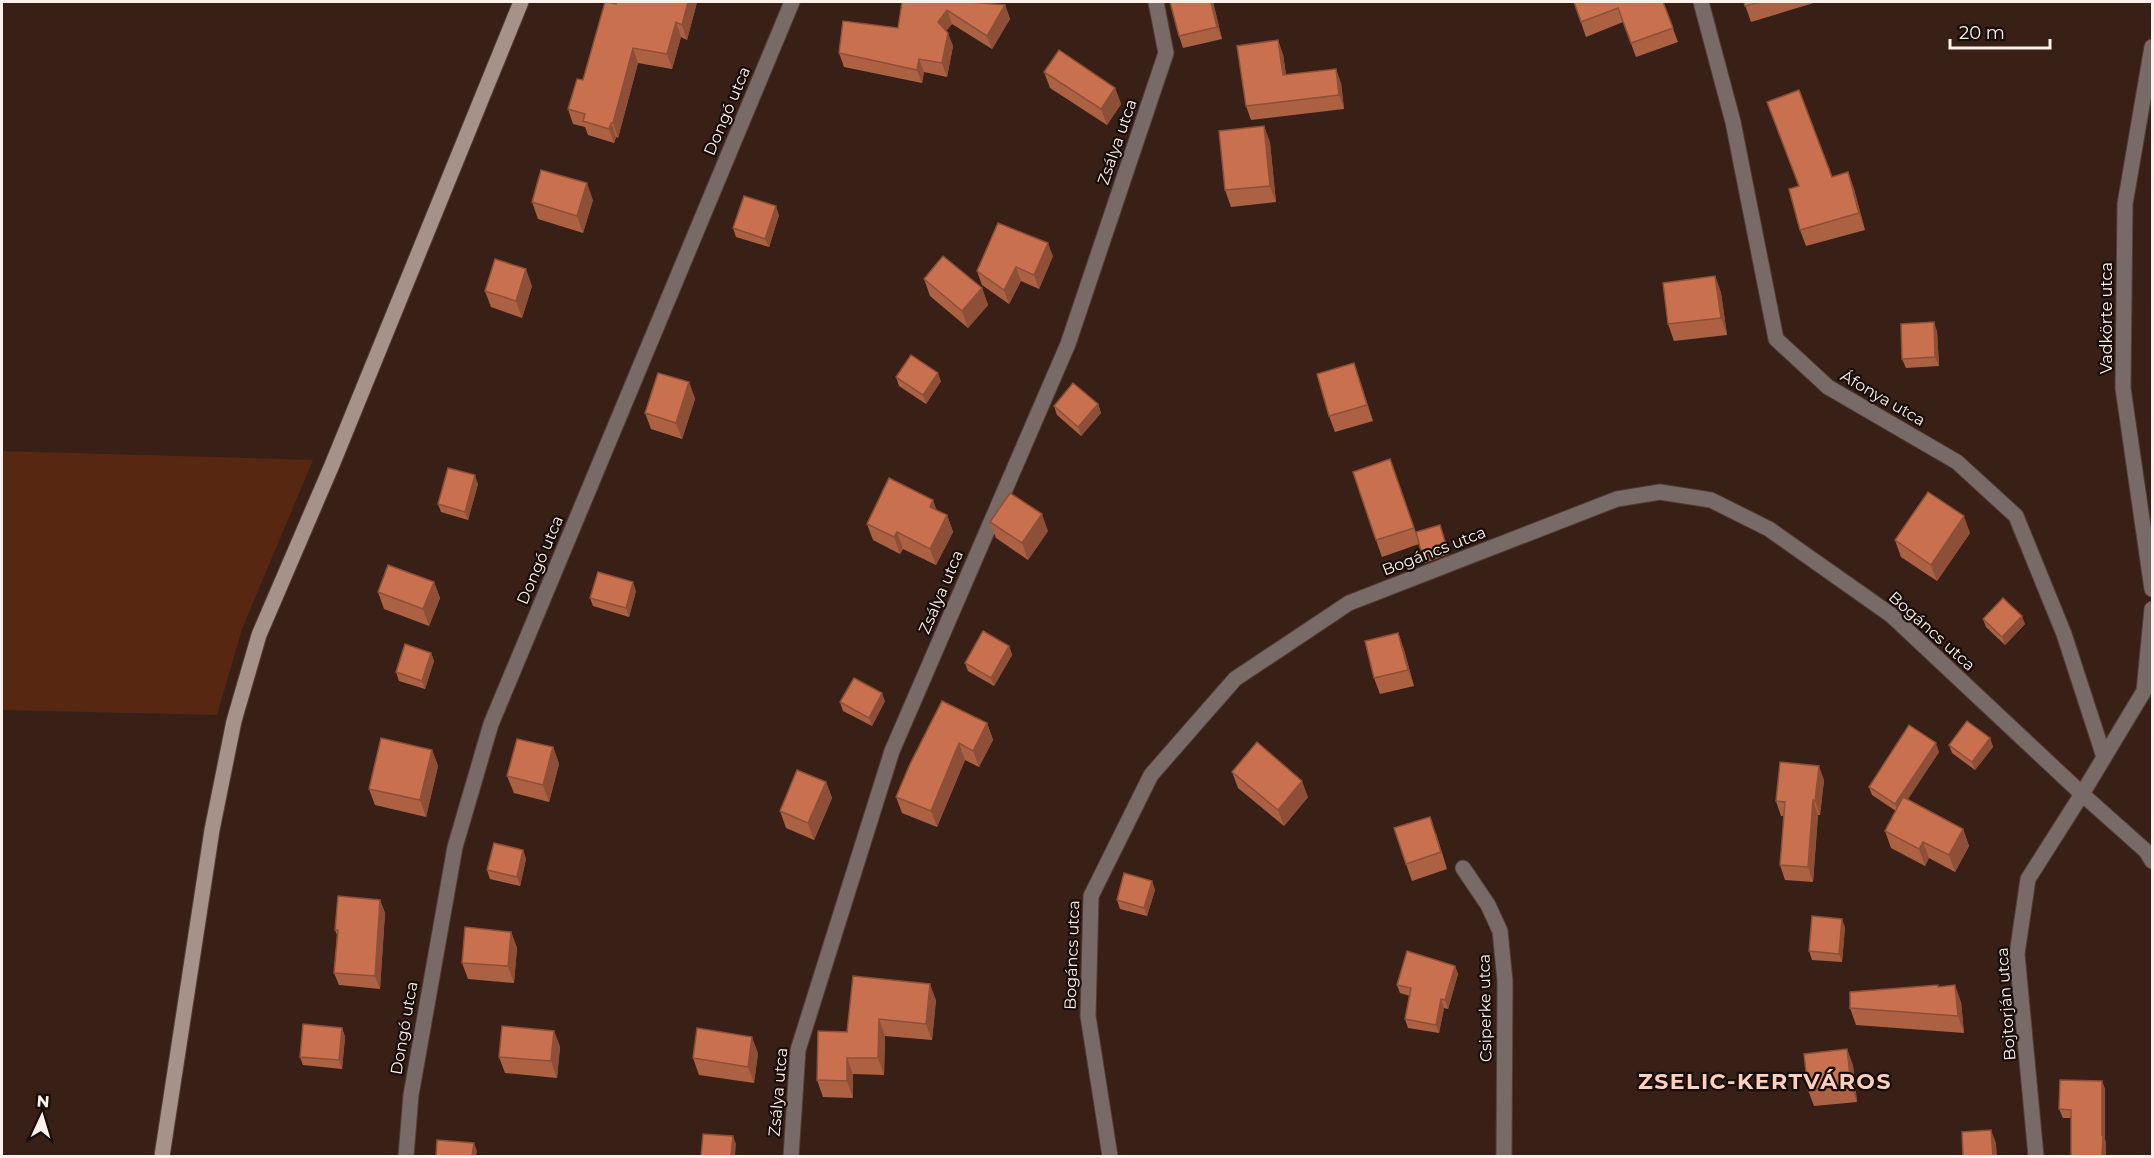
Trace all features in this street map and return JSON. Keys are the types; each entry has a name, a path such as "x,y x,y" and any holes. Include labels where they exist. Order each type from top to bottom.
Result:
{"street":[{"path":"162,1156 212,831 234,722 259,635 332,465 521,2"},
{"name":"Dongó utca","path":"406,1156 411,1095 455,847 491,724 792,2"},
{"name":"Zsálya utca","path":"791,1156 798,1050 892,751 1068,344 1166,53 1156,2"},
{"name":"Áfonya utca","path":"1701,2 1733,122 1776,339 1828,387 1957,462 2016,516 2064,634 2104,757"},
{"name":"Vadkörte utca","path":"2152,47 2125,204 2123,388 2152,589"},
{"name":"Bogáncs utca","path":"1110,1156 1088,1016 1091,896 1151,776 1235,679 1349,603 1617,500 1660,492 1711,500 1769,529 1891,615 2082,794"},
{"path":"2152,609 2144,691 2082,794 2146,851 2152,861"},
{"name":"Bojtorján utca","path":"2036,1156 2017,954 2028,879 2082,794"},
{"name":"Csiperke utca","path":"1463,868 1488,905 1500,931 1505,981 1504,1156"}],"shaded area":[{"path":"2,451 313,460 242,629 217,715 2,710"}],"building":[{"path":"605,2 616,4 617,2 688,2 682,25 676,22 667,54 633,48 613,123 609,129 583,121 585,114 568,109 577,79 583,80"},
{"path":"902,2 970,2 1005,5 987,36 947,10 938,22 948,33 942,63 919,59 917,70 839,53 843,21 898,28"},
{"path":"1170,2 1211,2 1217,27 1179,36"},
{"path":"1574,2 1663,2 1673,28 1631,43 1618,8 1581,22"},
{"path":"1744,2 1760,2 1745,6"},
{"path":"1278,40 1283,75 1336,69 1339,95 1246,106 1237,46"},
{"path":"1059,50 1115,88 1101,109 1044,72"},
{"path":"1799,90 1832,177 1848,172 1859,213 1800,230 1789,189 1799,186 1767,102"},
{"path":"1264,126 1270,186 1225,190 1219,131"},
{"path":"541,170 587,183 577,216 532,202"},
{"path":"744,196 776,206 765,239 733,228"},
{"path":"998,223 1048,243 1034,275 1016,267 1004,290 977,271"},
{"path":"943,256 982,288 962,311 924,279"},
{"path":"495,259 526,269 516,301 485,291"},
{"path":"1715,276 1721,318 1668,324 1663,283"},
{"path":"1934,322 1935,357 1902,359 1901,324"},
{"path":"911,355 938,373 923,395 896,377"},
{"path":"1354,363 1367,405 1329,416 1317,374"},
{"path":"658,373 689,382 676,423 645,413"},
{"path":"1073,383 1098,404 1078,427 1054,406"},
{"path":"1390,459 1414,528 1376,540 1353,472"},
{"path":"448,468 475,475 465,512 438,504"},
{"path":"889,478 933,500 930,507 947,515 930,549 897,532 894,537 867,524"},
{"path":"1928,492 1964,516 1931,565 1895,540"},
{"path":"1010,493 1042,514 1022,543 990,522"},
{"path":"1440,525 1446,545 1422,555 1416,532"},
{"path":"388,565 434,582 423,609 378,592"},
{"path":"598,572 633,582 626,608 590,598"},
{"path":"2003,598 2022,616 2002,637 1983,619"},
{"path":"983,631 1009,646 991,678 965,663"},
{"path":"1398,633 1408,670 1374,678 1365,641"},
{"path":"405,644 431,653 422,681 396,672"},
{"path":"854,678 882,693 869,718 840,702"},
{"path":"942,701 987,723 973,751 959,743 931,811 896,797"},
{"path":"1967,721 1990,738 1972,762 1949,745"},
{"path":"1909,725 1936,743 1895,804 1869,787"},
{"path":"381,738 432,750 420,800 369,789"},
{"path":"517,739 553,747 543,785 507,776"},
{"path":"1257,742 1302,781 1278,810 1232,772"},
{"path":"1780,762 1819,766 1815,801 1813,800 1808,867 1780,865 1785,802 1776,801"},
{"path":"797,770 826,782 808,823 780,811"},
{"path":"1903,797 1963,829 1949,855 1923,842 1919,849 1885,831"},
{"path":"1430,817 1441,852 1406,864 1394,828"},
{"path":"494,843 523,850 517,877 487,870"},
{"path":"1124,873 1152,881 1144,908 1117,900"},
{"path":"338,896 380,900 375,976 334,973"},
{"path":"1812,916 1842,919 1839,954 1809,951"},
{"path":"465,927 511,932 508,966 462,963"},
{"path":"1407,951 1455,966 1445,1000 1441,999 1436,1025 1405,1019 1411,988 1397,985"},
{"path":"853,976 930,984 926,1024 879,1019 878,1058 847,1058 847,1081 817,1080 818,1031 847,1032"},
{"path":"1938,985 1938,987 1955,985 1958,1016 1850,1008 1850,992"},
{"path":"303,1024 342,1028 339,1060 300,1057"},
{"path":"502,1026 554,1031 551,1061 499,1057"},
{"path":"697,1028 752,1037 748,1067 693,1058"},
{"path":"1847,1049 1851,1085 1808,1090 1804,1054"},
{"path":"2060,1080 2102,1081 2102,1156 2071,1156 2071,1110 2059,1109"},
{"path":"1991,1130 1993,1156 1963,1156 1962,1132"},
{"path":"703,1134 733,1136 731,1156 701,1156"},
{"path":"437,1140 474,1143 472,1156 436,1156"}],"district":[{"name":"ZSELIC-KERTVÁROS","path":"1765,1081"}]}
